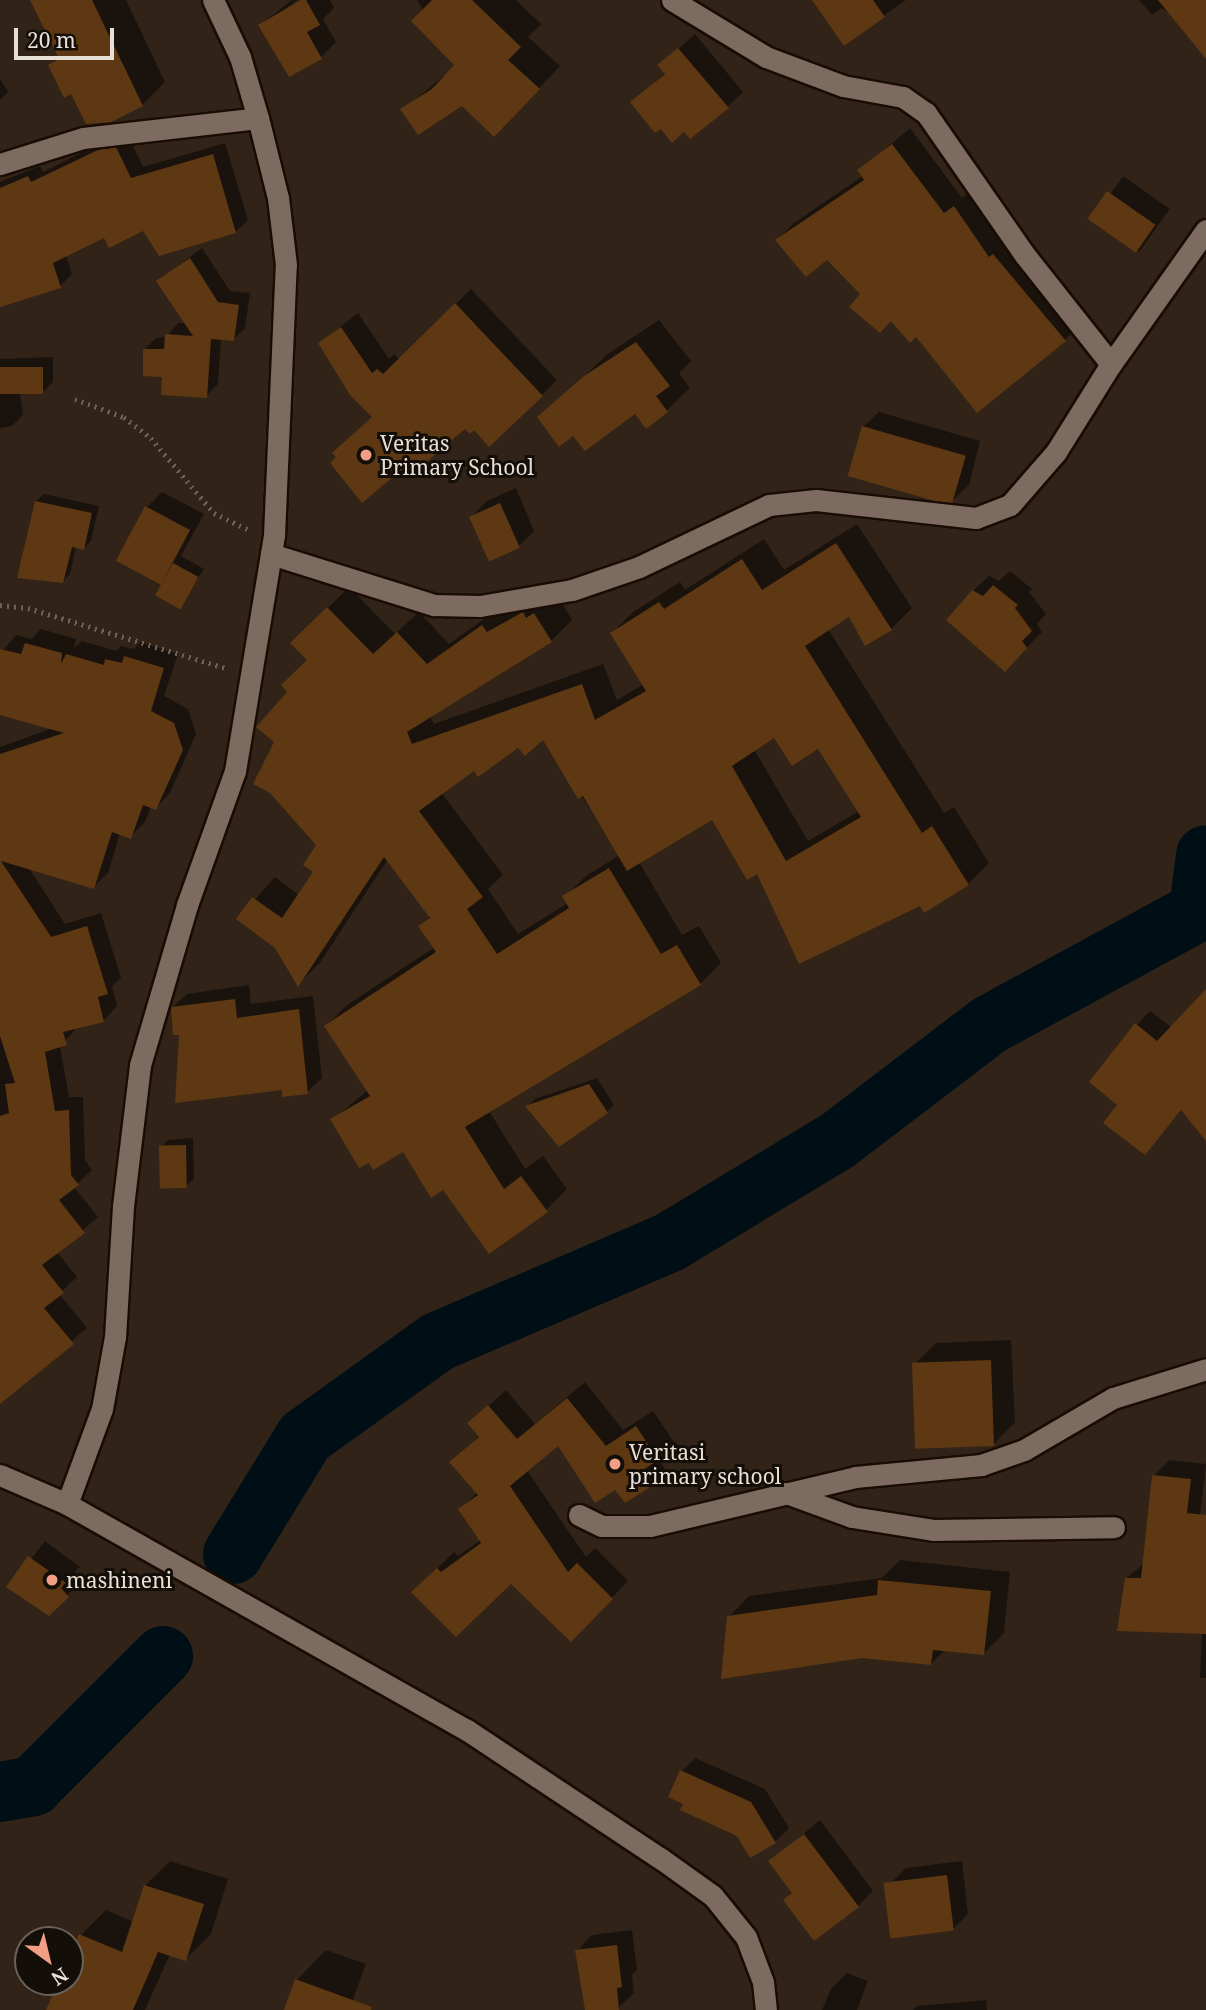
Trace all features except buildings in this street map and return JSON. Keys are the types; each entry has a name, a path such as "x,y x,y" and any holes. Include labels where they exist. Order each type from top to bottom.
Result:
{"street":[{"path":"67,1504 102,1409 115,1338 123,1206 140,1065 187,905 235,771 253,676 272,545 286,265 278,198 258,118 240,57 213,0"},
{"path":"672,0 766,57 843,86 903,97 926,113 1024,254 1111,364"},
{"path":"0,164 83,138 258,118"},
{"path":"272,545 434,606 481,606 525,601 583,587 639,567 769,505 816,500 976,518 1010,505 1047,463 1111,364 1206,230"},
{"path":"579,1516 602,1526 650,1526 855,1477 981,1465 1024,1450 1113,1398 1206,1369"},
{"path":"0,1475 67,1504 467,1730 660,1858 713,1896 746,1937 763,1982 766,2010"},
{"path":"786,1493 852,1517 933,1530 1114,1527"}],"path":[{"path":"75,400 124,417 151,438 214,513 272,545"},
{"path":"0,605 28,608 253,676"}],"waterway":[{"path":"233,1554 305,1437 437,1342 670,1242 837,1141 989,1025 1199,911 1206,855"},
{"path":"0,1792 33,1786 163,1656"}],"place":[{"name":"Veritas Primary School","path":"366,455"},
{"name":"Veritasi primary school","path":"615,1464"},
{"name":"mashineni","path":"52,1580"}]}
